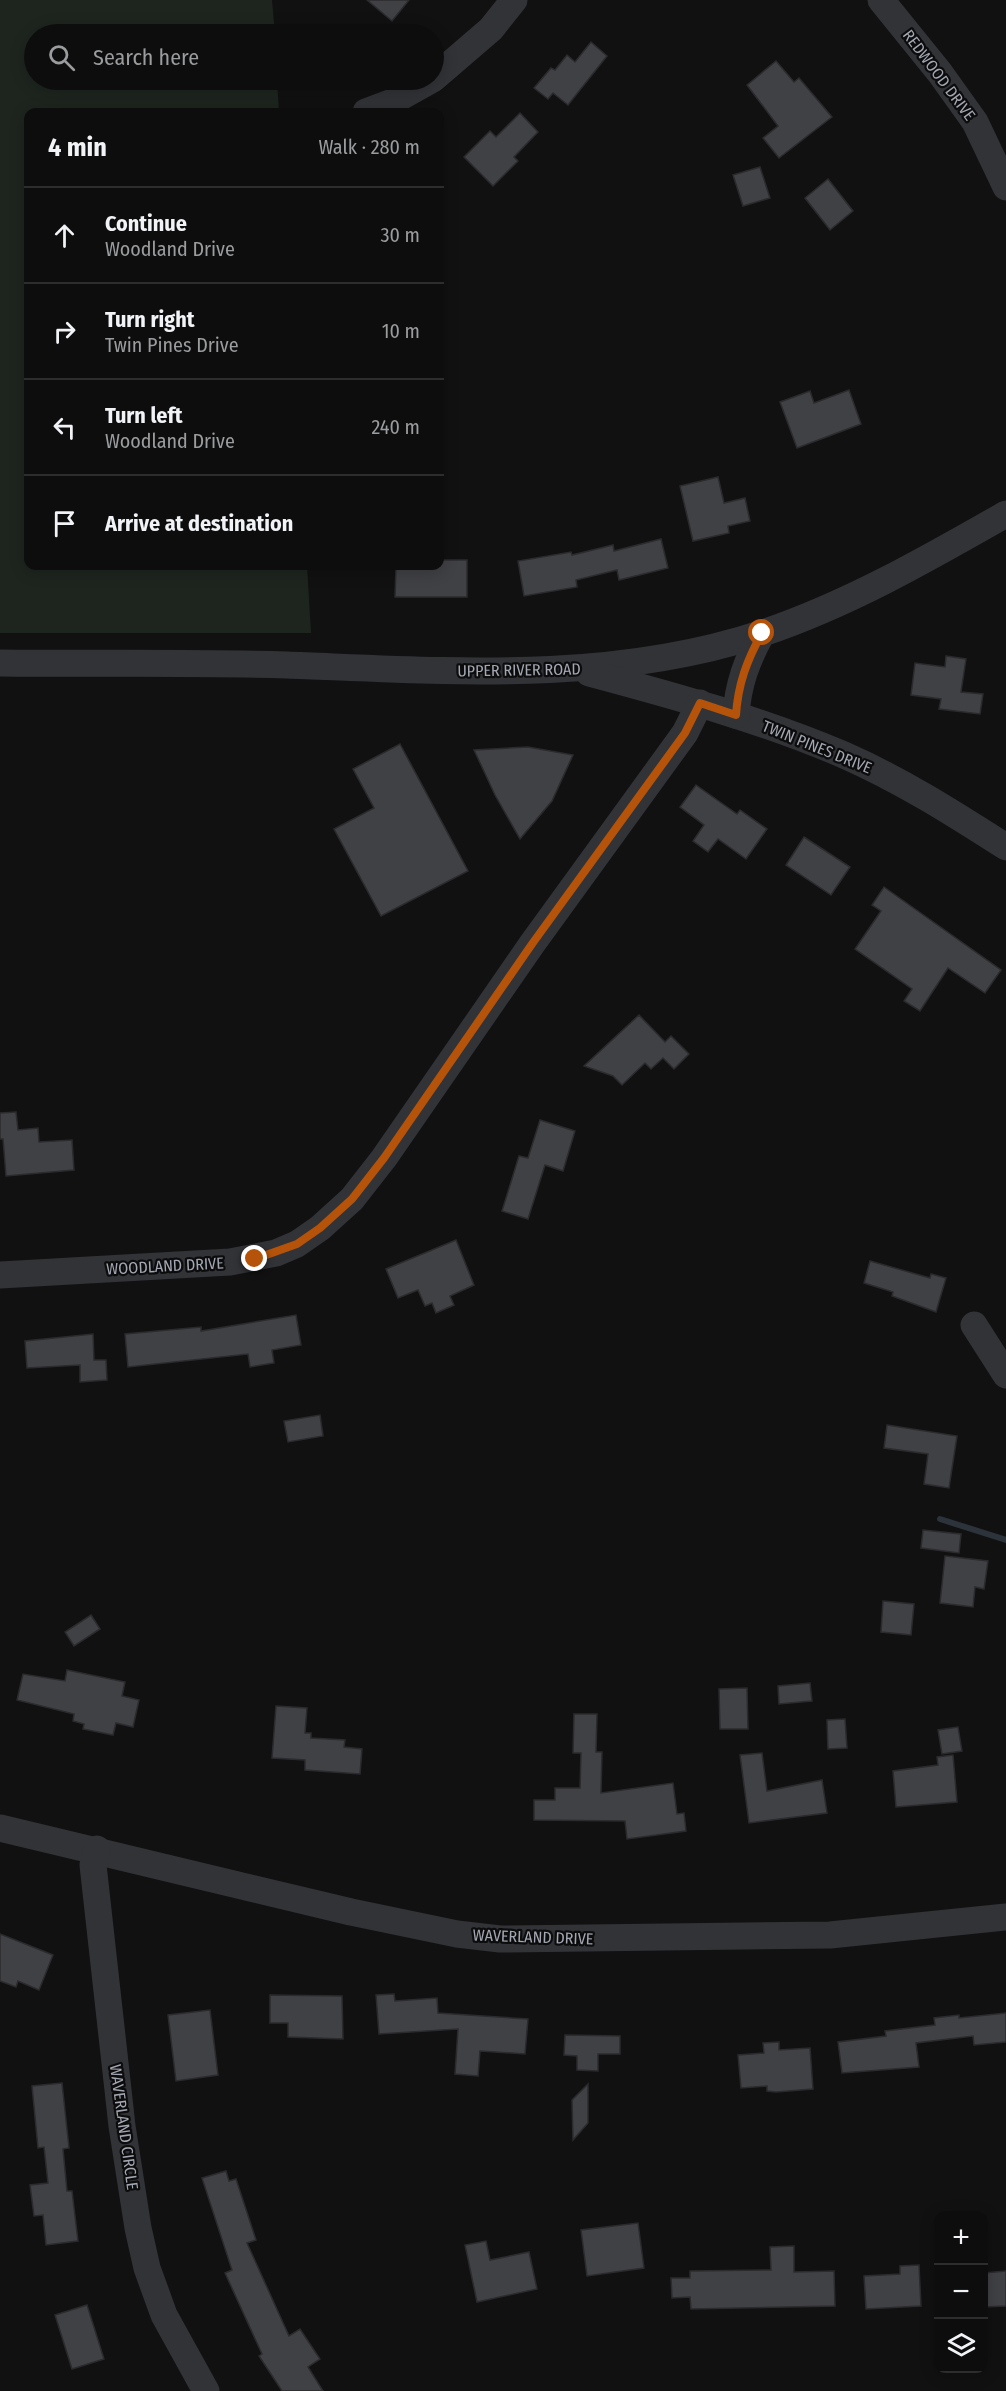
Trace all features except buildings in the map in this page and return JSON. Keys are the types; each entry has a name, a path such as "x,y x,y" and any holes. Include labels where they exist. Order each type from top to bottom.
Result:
{"street":[{"path":"444,69 491,29 514,0"},
{"name":"REDWOOD DRIVE","path":"881,0 940,73 975,122 1006,187"},
{"path":"377,108 413,90"},
{"name":"UPPER RIVER ROAD","path":"0,663 284,665 443,672 578,670 693,651 762,633 848,600 1006,514"},
{"path":"736,715 739,684 749,656 762,633"},
{"name":"TWIN PINES DRIVE","path":"578,670 700,703 844,755 926,796 1006,847"},
{"name":"WOODLAND DRIVE","path":"0,1275 230,1262 276,1252 297,1244 320,1228 352,1199 384,1158 532,944 685,733 700,703"},
{"path":"974,1325 1006,1375"},
{"name":"WAVERLAND DRIVE","path":"0,1828 97,1849 351,1912 457,1934 500,1939 830,1935 1006,1917"},
{"name":"WAVERLAND CIRCLE","path":"97,1849 93,1865 94,1877 122,2126 138,2229 147,2268 164,2315 206,2391"}],"shaded area":[{"path":"0,0 272,0 274,24 24,24 24,90 278,90 279,108 24,108 24,570 307,570 311,633 0,633"}],"waterway":[{"path":"940,1519 1006,1540"}],"route":[{"path":"255,1259 297,1244 320,1228 352,1199 384,1158 532,944 685,733 700,703 736,715 739,684 749,656 762,633"}]}
